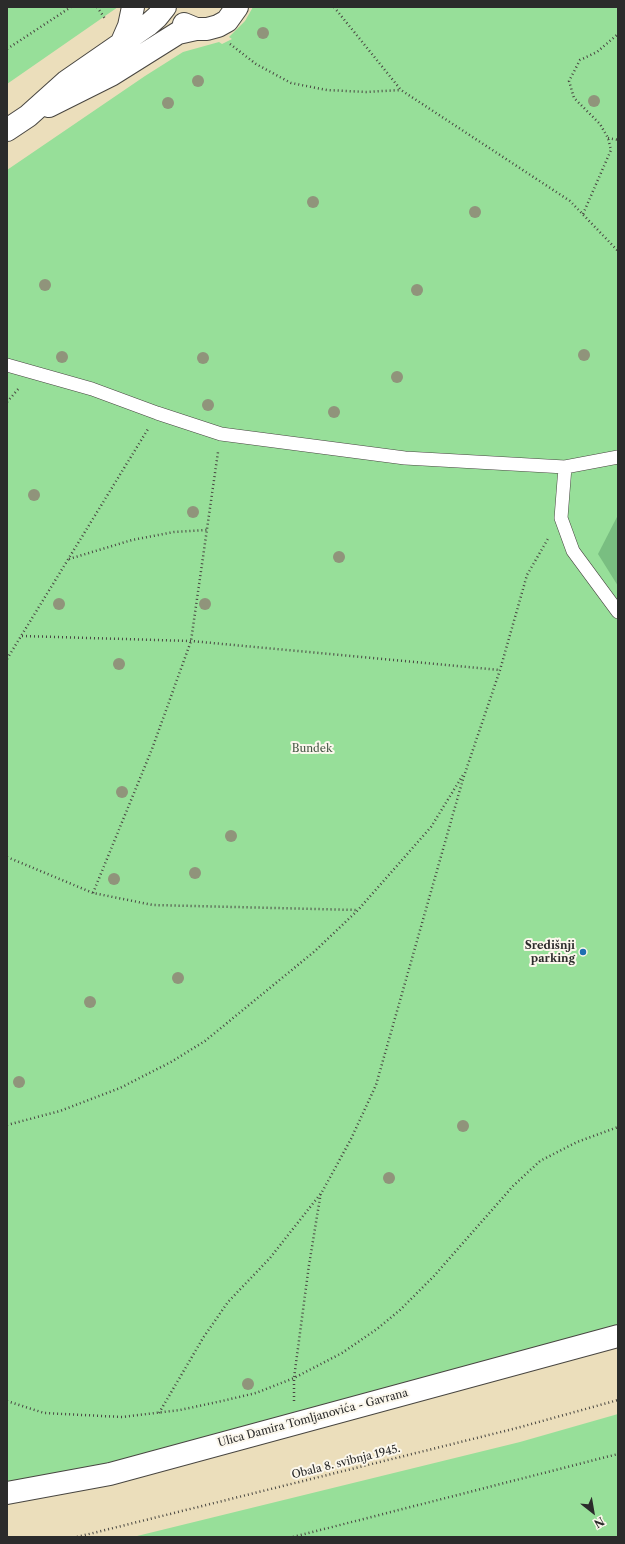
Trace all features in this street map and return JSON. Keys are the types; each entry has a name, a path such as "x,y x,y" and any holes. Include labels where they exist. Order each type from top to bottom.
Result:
{"street":[{"path":"122,42 129,26 133,7"},
{"path":"7,130 28,116 67,81 157,17 165,7"},
{"path":"170,7 182,22 196,29"},
{"path":"28,116 84,90 178,33 218,26 227,21 237,7"},
{"name":"Ulica Damira Tomljanovića - Gavrana","path":"7,1493 110,1474 293,1423 618,1336"}],"lane":[{"path":"7,365 92,389 221,434 405,458 565,467 618,457"},
{"path":"565,467 561,518 573,551 618,612"}],"path":[{"path":"7,49 71,7"},
{"path":"97,7 109,24"},
{"path":"334,7 401,90 570,201 618,251"},
{"path":"583,214 611,150 608,138 600,124 574,98 569,81 580,60 597,52 618,34"},
{"path":"225,40 256,64 291,83 327,90 366,92 401,90"},
{"path":"608,138 618,140"},
{"path":"7,659 158,413"},
{"path":"93,893 152,749 191,641 221,434"},
{"path":"158,1413 203,1338 228,1302 270,1258 322,1192 351,1139 376,1085 466,770 500,670 527,575 561,518"},
{"path":"69,560 132,540 167,533 207,530"},
{"path":"22,636 191,641 500,670"},
{"path":"7,1125 60,1111 113,1091 172,1062 205,1041 240,1014 315,951 358,910 431,827 466,770"},
{"path":"7,857 93,893 154,905 358,910"},
{"path":"7,1401 44,1413 122,1417 158,1413 256,1393 294,1378 342,1353 400,1310 434,1276 513,1186 540,1161 577,1142 618,1127"},
{"path":"293,1423 294,1378 309,1265 322,1192"},
{"name":"Obala 8. svibnja 1945.","path":"77,1537 517,1428 618,1400"},
{"path":"294,1537 618,1454"}],"green space":[{"path":"7,7 118,7 7,84"},
{"name":"Bundek","path":"253,7 618,7 618,1328 137,1462 7,1483 7,170 145,76 183,52 219,42 222,44 232,39 229,37 245,21"},
{"path":"618,515 618,586 598,554"},
{"path":"618,1414 618,1537 133,1537 520,1442"}],"place":[{"name":"Središnji parking","path":"583,952"}]}
